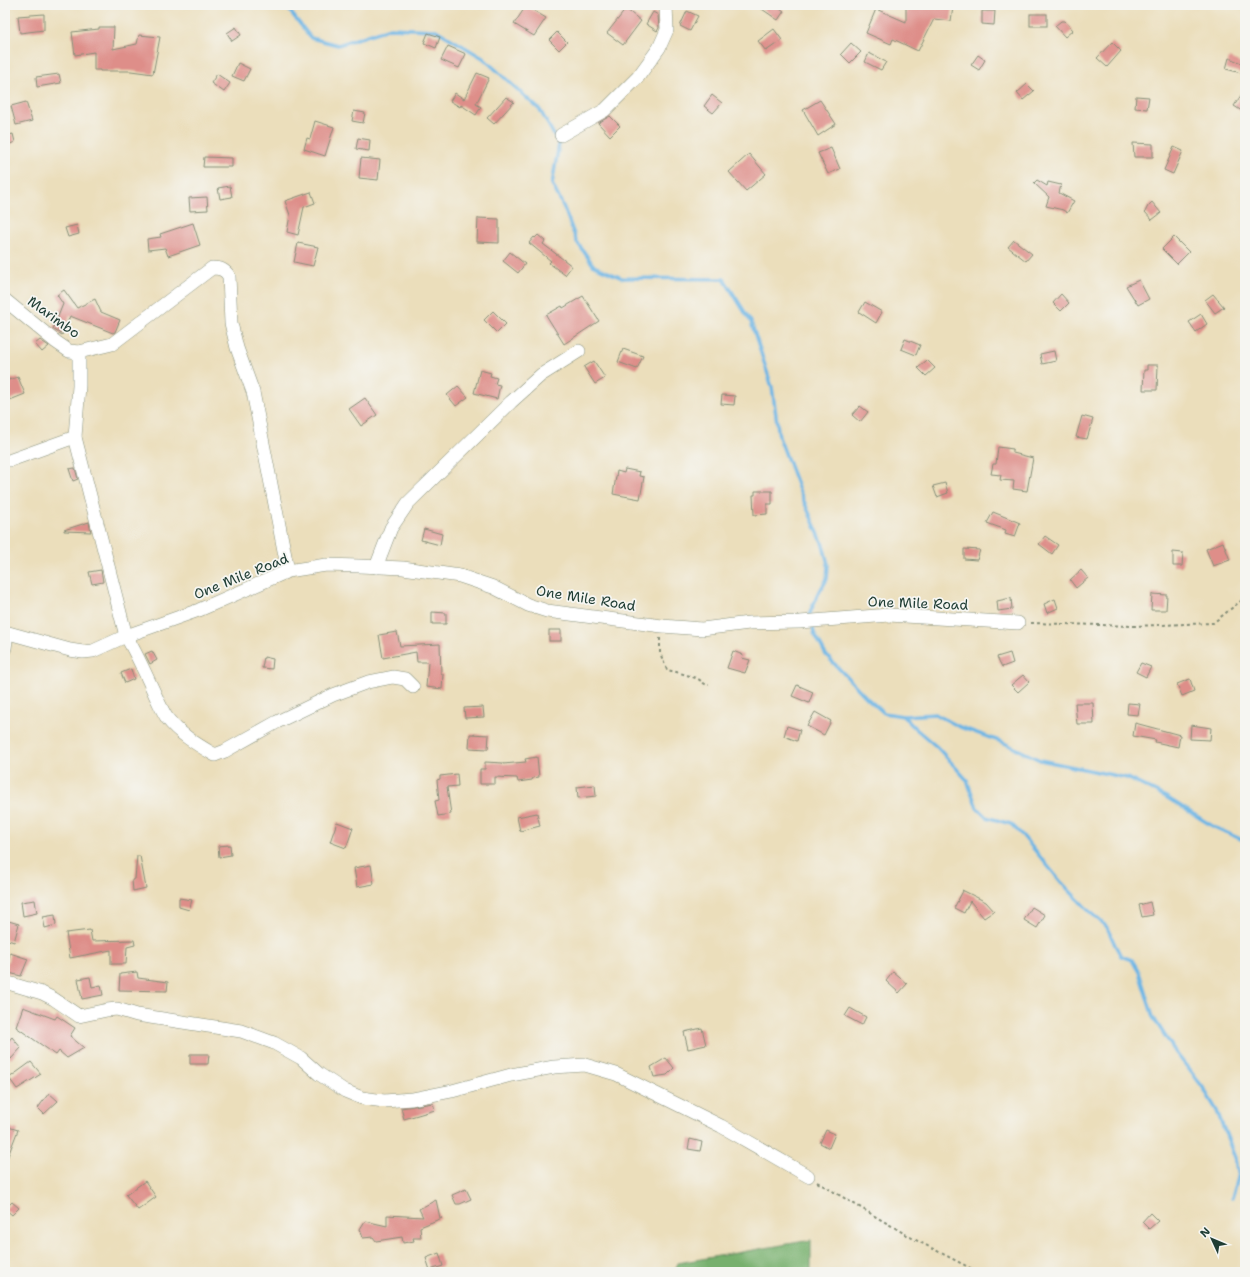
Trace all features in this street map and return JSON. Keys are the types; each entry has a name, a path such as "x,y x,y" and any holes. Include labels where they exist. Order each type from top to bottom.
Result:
{"street":[{"path":"561,135 605,110 638,77 659,48 667,30 666,5"},
{"name":"Marimbo","path":"5,300 56,342 69,351 79,352 112,344 130,332 212,268 224,270 229,276 231,323 237,348 254,392 288,571"},
{"path":"376,567 392,528 408,503 510,402 541,376 579,351"},
{"path":"79,352 79,386 75,437 126,636 137,653 166,717 199,746 215,755 277,722 333,695 368,682 393,677 404,678 413,687"},
{"path":"11,460 75,437"},
{"name":"One Mile Road","path":"6,632 70,650 83,652 93,651 126,636 199,610 288,571 326,566 403,568 460,576 493,587 528,605 547,611 662,626 702,629 749,623 800,622 889,615 1018,623"},
{"path":"5,648 6,632"},
{"path":"5,982 42,993 54,999 79,1016 117,1009 138,1015 241,1031 274,1043 300,1058 319,1074 345,1091 362,1098 384,1101 412,1099 452,1091 511,1075 585,1065 616,1074 721,1126 808,1176"}],"path":[{"path":"1018,623 1133,626 1213,623 1242,600 1245,601"},
{"path":"662,626 659,642 660,653 667,670 700,680 706,685 709,684"},
{"path":"808,1176 912,1238 978,1272"}],"green space":[{"path":"811,1240 811,1272 674,1272 678,1263"}],"building":[{"path":"756,5 776,5 784,11 778,20"},
{"path":"930,5 953,7 951,21 934,19 918,51 893,39 891,44 866,33 876,9 906,22 906,6"},
{"path":"526,6 546,18 534,36 514,24"},
{"path":"626,9 641,21 623,45 607,33"},
{"path":"687,11 698,16 690,31 680,26"},
{"path":"982,11 995,11 994,25 982,24"},
{"path":"653,12 658,15 659,28 657,31 646,24"},
{"path":"44,14 44,30 20,33 18,16"},
{"path":"1030,14 1047,14 1047,26 1030,26"},
{"path":"1061,21 1065,21 1073,30 1065,37 1055,26"},
{"path":"99,27 114,27 113,49 137,44 139,35 160,37 153,74 131,71 94,70 94,52 75,55 72,32 99,29"},
{"path":"236,27 241,35 232,41 227,33"},
{"path":"774,29 782,40 766,51 758,41"},
{"path":"557,32 567,42 559,50 549,40"},
{"path":"428,33 440,37 436,48 424,43"},
{"path":"1112,42 1121,51 1107,67 1097,58"},
{"path":"851,43 861,52 850,63 841,54"},
{"path":"448,46 466,54 459,68 441,60"},
{"path":"869,53 886,62 881,70 865,62"},
{"path":"978,55 985,60 979,70 971,65"},
{"path":"1229,58 1244,64 1241,73 1226,69"},
{"path":"238,63 250,69 244,81 232,76"},
{"path":"477,73 489,78 476,104 481,107 476,115 461,105 460,107 450,101 455,93 464,99"},
{"path":"59,74 61,83 37,87 36,77"},
{"path":"217,74 230,83 224,92 211,83"},
{"path":"1027,84 1034,91 1023,100 1017,93"},
{"path":"1245,89 1245,106 1242,111 1234,106"},
{"path":"712,95 722,103 713,113 704,106"},
{"path":"1136,96 1149,97 1147,109 1135,108"},
{"path":"506,97 514,102 494,124 487,118"},
{"path":"820,100 836,124 818,136 803,110"},
{"path":"26,102 32,121 16,125 11,106"},
{"path":"354,111 365,113 363,123 352,121"},
{"path":"610,116 620,126 610,136 598,123"},
{"path":"315,121 334,127 325,156 304,149 307,138 310,139"},
{"path":"13,134 15,142 5,146 5,136"},
{"path":"358,138 370,140 369,151 356,149"},
{"path":"1133,143 1153,144 1153,157 1134,157"},
{"path":"1174,147 1183,151 1173,174 1164,170"},
{"path":"831,148 840,169 828,174 818,153"},
{"path":"749,154 766,174 746,191 729,172"},
{"path":"204,157 232,158 232,167 203,167"},
{"path":"361,158 380,160 378,180 359,178"},
{"path":"1037,180 1047,186 1048,182 1061,185 1059,193 1074,201 1067,213 1063,210 1046,206 1049,197 1034,183"},
{"path":"230,186 232,197 220,199 218,188"},
{"path":"311,192 315,203 304,207 298,235 287,232 290,215 285,201"},
{"path":"207,197 208,210 190,211 189,198"},
{"path":"1152,202 1161,213 1152,220 1145,212"},
{"path":"478,218 499,219 499,243 477,242"},
{"path":"193,223 200,245 168,256 165,248 148,250 147,239 161,237 160,234"},
{"path":"77,225 79,234 68,237 65,228"},
{"path":"538,235 545,241 543,244 572,266 565,275 549,263 551,261 529,243"},
{"path":"1174,237 1189,252 1177,264 1162,249"},
{"path":"1014,240 1032,254 1026,261 1008,247"},
{"path":"298,243 318,247 313,266 294,262"},
{"path":"510,252 525,264 518,273 503,261"},
{"path":"1139,280 1149,299 1138,305 1126,286"},
{"path":"64,290 77,308 95,299 101,312 120,320 115,332 113,333 70,316 62,335 53,329 63,304 57,295"},
{"path":"1061,294 1069,303 1061,311 1053,303"},
{"path":"1213,294 1224,307 1215,313 1205,300"},
{"path":"583,296 599,321 564,344 546,315 562,306 563,308"},
{"path":"865,302 882,312 876,323 859,312"},
{"path":"493,311 506,324 497,333 484,320"},
{"path":"1201,314 1207,324 1196,332 1189,322"},
{"path":"905,339 920,345 916,355 901,349"},
{"path":"40,340 49,346 42,352 35,344"},
{"path":"623,349 643,356 637,369 618,362"},
{"path":"1054,351 1056,361 1042,364 1040,354"},
{"path":"927,360 935,368 926,376 918,368"},
{"path":"594,361 605,378 595,384 584,367"},
{"path":"1147,365 1158,365 1157,390 1143,390 1144,370 1147,370"},
{"path":"480,370 491,373 490,376 497,378 495,384 500,385 497,399 474,393"},
{"path":"18,377 25,394 10,400 5,390 5,381"},
{"path":"458,386 468,397 456,406 447,395"},
{"path":"722,395 735,396 734,405 721,404"},
{"path":"365,398 377,415 361,426 349,409"},
{"path":"860,406 868,412 860,422 852,415"},
{"path":"1082,416 1093,419 1087,439 1076,437"},
{"path":"998,447 1013,449 1013,453 1033,458 1027,491 1013,489 1014,481 1000,480 1001,475 991,474 993,464 996,464"},
{"path":"75,468 78,479 73,481 69,469"},
{"path":"625,469 640,472 639,476 644,477 640,499 613,494 617,471 624,473"},
{"path":"945,483 948,493 937,497 933,486"},
{"path":"755,491 772,491 772,504 767,504 767,514 754,515 753,495 755,495"},
{"path":"993,512 1020,523 1015,537 1005,534 1006,530 987,523"},
{"path":"89,522 91,532 64,531 64,530"},
{"path":"424,529 442,534 440,545 421,540"},
{"path":"1045,536 1058,545 1052,554 1039,544"},
{"path":"1223,542 1230,560 1213,566 1206,549"},
{"path":"964,549 980,550 977,560 964,559"},
{"path":"1173,552 1183,553 1182,566 1173,566"},
{"path":"101,570 103,582 92,584 89,572"},
{"path":"1081,570 1088,578 1076,588 1070,580"},
{"path":"1152,594 1167,595 1166,610 1151,610"},
{"path":"1011,598 1012,609 998,611 997,601"},
{"path":"1055,599 1058,608 1047,613 1044,604"},
{"path":"432,612 446,613 446,624 432,624"},
{"path":"549,630 561,630 561,641 549,641"},
{"path":"397,632 400,646 440,644 441,674 443,674 442,689 426,687 428,662 417,662 416,652 383,658 379,635"},
{"path":"152,651 157,660 150,664 145,654"},
{"path":"733,651 743,655 742,658 750,660 745,673 727,668"},
{"path":"1010,653 1013,663 1002,667 997,657"},
{"path":"264,657 273,659 272,669 262,668"},
{"path":"1141,663 1151,667 1146,677 1136,672"},
{"path":"131,669 134,679 125,683 121,673"},
{"path":"1023,675 1029,682 1018,692 1011,685"},
{"path":"1190,679 1194,691 1182,696 1177,684"},
{"path":"797,685 813,692 809,703 792,696"},
{"path":"1075,703 1093,703 1094,724 1077,724"},
{"path":"1128,703 1140,704 1138,715 1127,714"},
{"path":"483,707 484,717 465,718 464,708"},
{"path":"815,712 831,721 824,735 807,726"},
{"path":"1135,723 1180,735 1178,747 1155,742 1156,740 1133,736"},
{"path":"1191,725 1211,728 1210,740 1190,739"},
{"path":"787,726 800,730 797,741 784,736"},
{"path":"470,734 489,735 488,749 469,748"},
{"path":"537,757 539,777 533,778 532,780 518,782 517,778 495,777 495,784 480,784 480,769 485,769 485,762 503,764 526,762 525,759"},
{"path":"457,774 458,786 447,787 451,814 438,816 435,801 439,800 437,780 440,779 440,776"},
{"path":"595,785 596,796 578,798 577,787"},
{"path":"537,813 540,826 520,831 517,817"},
{"path":"337,822 353,828 346,848 330,842"},
{"path":"230,845 231,855 219,857 218,846"},
{"path":"137,856 140,856 146,888 133,891 132,880 135,879"},
{"path":"371,865 374,884 357,887 354,868"},
{"path":"962,890 986,902 994,911 984,918 970,901 964,913 954,908 963,891"},
{"path":"179,898 192,900 189,910 179,907"},
{"path":"35,900 37,913 23,916 21,902"},
{"path":"1150,902 1153,915 1142,917 1139,905"},
{"path":"1032,907 1045,915 1037,928 1024,920"},
{"path":"55,915 56,925 45,928 43,917"},
{"path":"5,920 19,924 14,942 5,939"},
{"path":"90,930 92,941 134,940 135,945 127,947 126,964 111,964 111,950 70,958 66,933"},
{"path":"10,953 28,959 21,976 5,972"},
{"path":"137,972 138,978 168,982 167,991 119,990 120,974"},
{"path":"893,972 907,984 899,993 886,981"},
{"path":"90,977 92,987 101,985 103,995 82,999 78,979"},
{"path":"23,1007 55,1019 57,1016 75,1028 70,1036 84,1048 67,1058 59,1051 56,1055 16,1027"},
{"path":"850,1008 866,1017 862,1025 845,1016"},
{"path":"702,1028 706,1045 688,1049 684,1032"},
{"path":"12,1037 21,1048 11,1059 5,1053 5,1045"},
{"path":"190,1054 209,1054 208,1064 190,1064"},
{"path":"666,1058 674,1068 667,1075 654,1077 651,1067"},
{"path":"31,1062 41,1074 17,1089 9,1078"},
{"path":"49,1093 58,1101 44,1114 38,1108"},
{"path":"433,1103 435,1110 404,1119 401,1108"},
{"path":"5,1126 18,1130 6,1161 5,1161"},
{"path":"826,1130 835,1134 829,1148 820,1143"},
{"path":"690,1139 702,1142 700,1151 688,1149"},
{"path":"145,1181 156,1197 138,1210 126,1195"},
{"path":"466,1189 471,1199 460,1204 456,1204 452,1195"},
{"path":"436,1200 440,1218 442,1218 420,1227 421,1238 413,1238 414,1241 403,1243 402,1237 376,1241 373,1237 363,1238 360,1229 365,1221 387,1226 387,1215 423,1217 419,1209"},
{"path":"12,1202 19,1208 12,1215 5,1209"},
{"path":"1150,1213 1158,1221 1149,1229 1142,1222"},
{"path":"439,1253 443,1266 430,1270 426,1258"}],"waterway":[{"path":"285,5 311,38 338,45 390,28 436,30 483,58 540,110 559,144 552,184 564,208 577,242 594,266 622,278 724,279 751,322 772,387 779,437 799,490 822,542 828,564 827,579 817,596 810,613 814,633 826,655 867,698 884,713 903,716 935,714 960,727 1002,742 1040,760 1127,778 1166,797 1214,827 1245,841"},
{"path":"903,716 937,747 967,780 977,808 986,817 1011,824 1061,882 1107,927 1121,956 1132,960 1139,972 1153,1017 1176,1053 1202,1086 1217,1111 1235,1158 1238,1178 1232,1198"}]}
